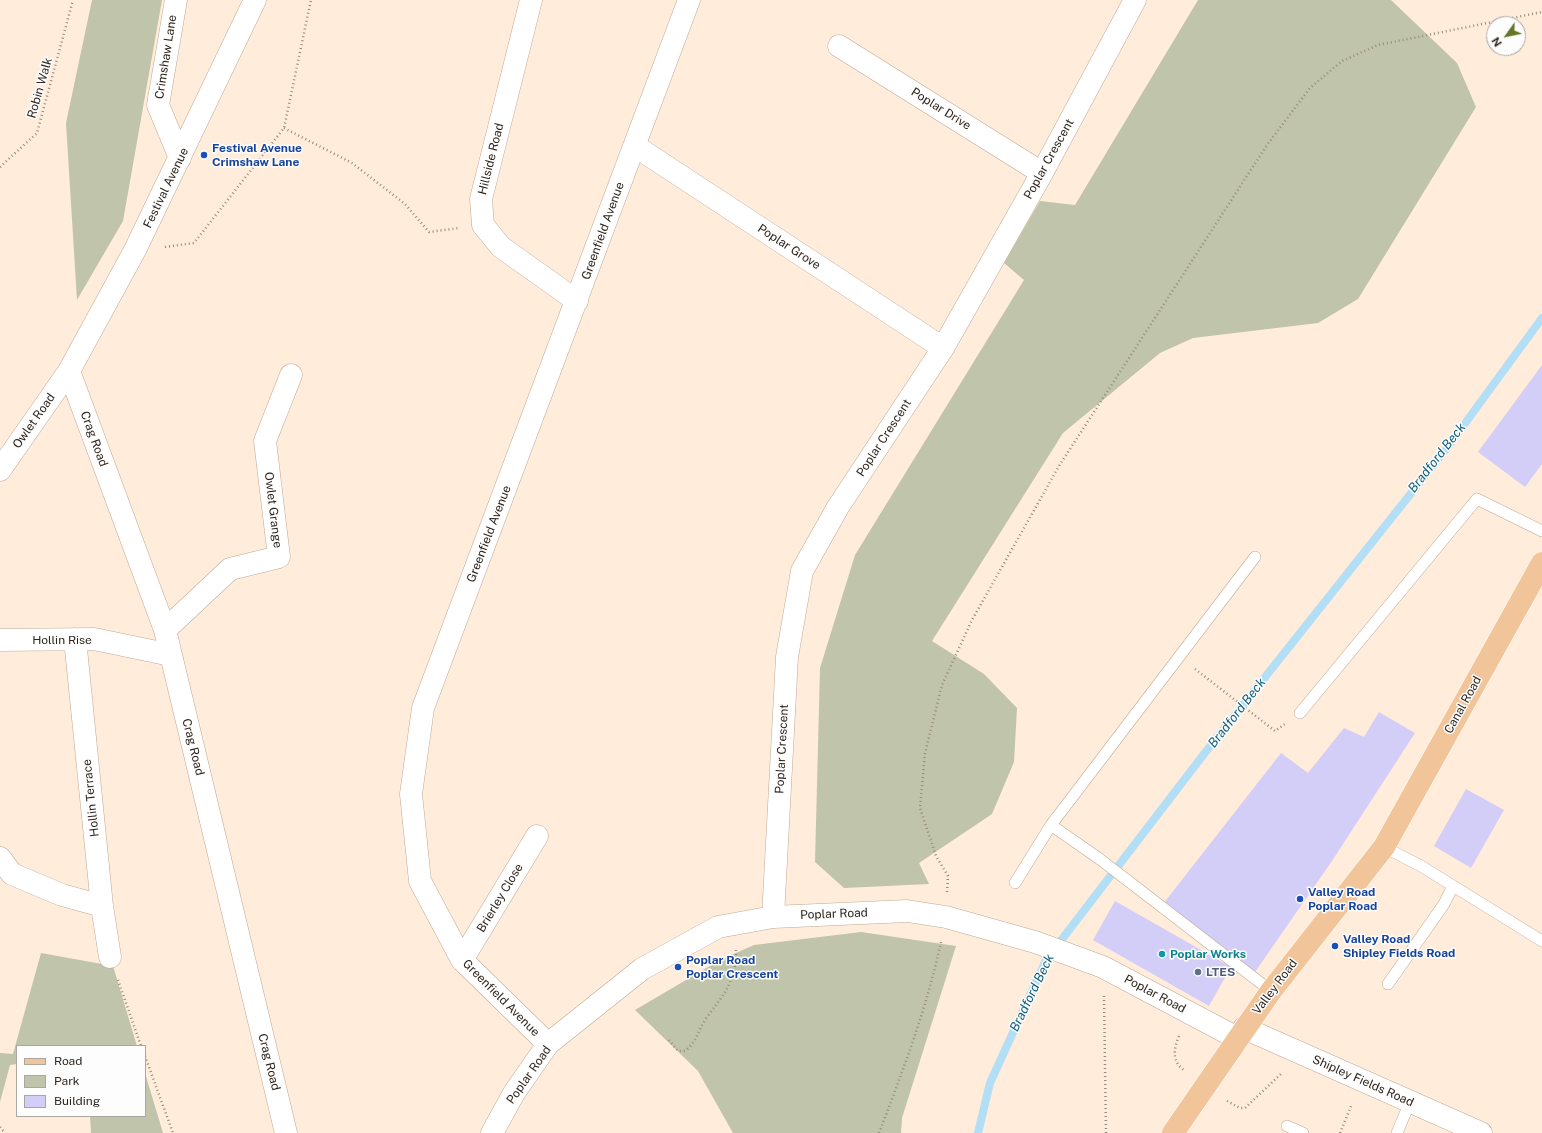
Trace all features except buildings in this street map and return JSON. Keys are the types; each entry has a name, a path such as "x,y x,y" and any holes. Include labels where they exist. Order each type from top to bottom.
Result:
{"main road":[{"name":"Canal Road","path":"1384,847 1540,572"},
{"name":"Valley Road","path":"1173,1133 1271,991 1384,847"}],"street":[{"name":"Crimshaw Lane","path":"176,0 158,105 180,158"},
{"name":"Festival Avenue","path":"68,371 135,250 254,0"},
{"name":"Hillside Road","path":"483,225 481,199 531,0"},
{"name":"Greenfield Avenue","path":"548,1044 462,960 420,881 411,794 423,708 689,0"},
{"name":"Poplar Crescent","path":"773,917 787,657 802,571 838,507 943,348 1042,173 1126,3"},
{"name":"Poplar Drive","path":"839,46 1042,173"},
{"name":"Poplar Grove","path":"634,146 943,348"},
{"path":"483,225 501,247 577,301"},
{"name":"Owlet Road","path":"0,470 68,371"},
{"name":"Crag Road","path":"68,371 165,630 286,1133"},
{"name":"Owlet Grange","path":"165,630 230,569 279,557 265,441 291,376"},
{"name":"Hollin Terrace","path":"75,639 102,906 110,957"},
{"name":"Hollin Rise","path":"0,640 94,639 171,655"},
{"name":"Brierley Close","path":"462,960 538,836"},
{"path":"0,858 12,874 62,895 102,906"},
{"name":"Poplar Road","path":"492,1133 514,1093 548,1044 642,969 718,927 773,917 908,912 946,917 1035,942 1093,963 1189,1013 1241,1033"},
{"name":"Shipley Fields Road","path":"1241,1033 1300,1053 1481,1133"}],"lane":[{"path":"1300,714 1477,499 1542,531"},
{"path":"1015,883 1051,825 1255,557"},
{"path":"1051,825 1101,860 1271,991"},
{"path":"1384,847 1421,866 1542,941"},
{"path":"1388,984 1444,904 1453,886"},
{"path":"1397,1133 1410,1102"},
{"path":"1287,1126 1303,1133"}],"path":[{"name":"Robin Walk","path":"0,167 37,133 73,0"},
{"path":"135,250 194,243 284,128 311,0"},
{"path":"879,1133 912,1044 936,965 946,917 948,876 936,856 920,808 925,754 942,685 972,620 1059,466 1267,146 1310,88 1342,61 1378,45 1542,12"},
{"path":"284,128 352,163 405,204 429,232 483,225"},
{"path":"1210,681 1275,731 1300,714"},
{"path":"670,1040 678,1051 685,1051 693,1045 704,1022 731,983 736,960 736,924"},
{"path":"110,957 141,1045"},
{"path":"1093,963 1106,1133"},
{"path":"1185,1071 1178,1066 1174,1057 1175,1045 1189,1013"},
{"path":"1231,1104 1244,1108 1290,1065 1300,1053"},
{"path":"146,1059 172,1133"},
{"path":"1340,1133 1362,1080"},
{"path":"0,1127 5,1133"}],"green space":[{"path":"92,0 162,0 123,221 77,300 66,123"},
{"path":"1198,0 1391,0 1457,63 1476,107 1358,299 1318,323 1193,338 1160,353 1063,433 932,641 984,674 1017,708 1014,762 992,814 919,863 929,884 844,888 815,862 820,668 855,555 1024,280 1004,263 1040,201 1075,205"},
{"path":"861,932 956,946 902,1118 901,1133 733,1133 698,1071 635,1010 720,960 754,945"},
{"path":"41,953 113,966 137,1045 16,1045 16,1064 10,1065 0,1102 0,1053 13,1054"},
{"path":"146,1076 163,1133 91,1133 90,1117 146,1117"}],"waterway":[{"name":"Bradford Beck","path":"978,1133 990,1083 1046,960 1204,754 1447,448 1542,318"}],"place":[{"name":"Festival Avenue Crimshaw Lane","path":"204,155"},
{"name":"Valley Road Poplar Road","path":"1300,899"},
{"name":"Valley Road Shipley Fields Road","path":"1335,946"},
{"name":"Poplar Works","path":"1162,954"},
{"name":"Poplar Road Poplar Crescent","path":"678,967"},
{"name":"LTES","path":"1198,972"}]}
